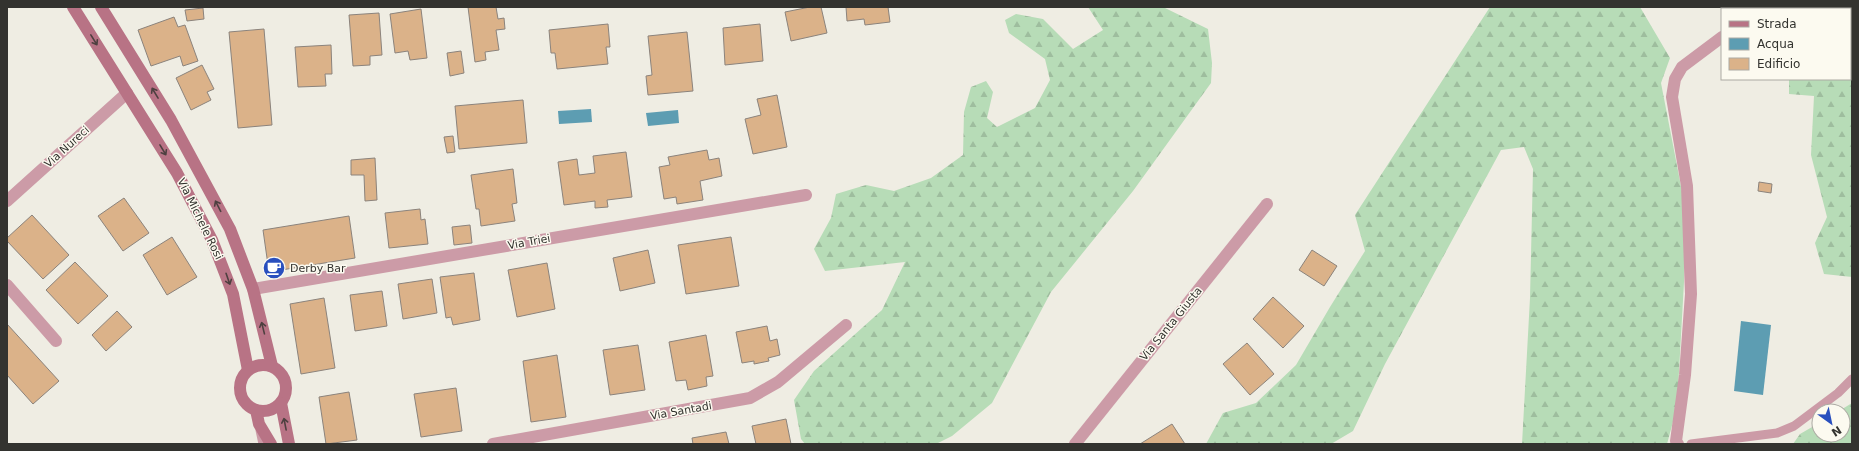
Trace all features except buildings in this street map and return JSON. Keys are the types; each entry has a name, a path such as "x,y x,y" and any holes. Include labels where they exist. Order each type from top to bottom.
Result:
{"street":[{"name":"Via Michele Rosi","path":"73,7 177,173 212,240 233,294 248,370"},
{"name":"Via Michele Rosi","path":"101,7 147,80 194,160 230,229 253,289 272,366 278,369 286,382 285,397 281,403 289,444"},
{"path":"1678,444 1676,441 1685,375 1691,294 1687,186 1672,97 1675,79 1682,67 1721,37"},
{"name":"Via Nureci","path":"7,201 128,93"},
{"name":"Via Triei","path":"253,289 806,195"},
{"name":"Via Santa Giusta","path":"1075,444 1267,204"},
{"path":"7,285 56,341"},
{"name":"Via Santadi","path":"493,444 750,398 778,382 846,325"},
{"path":"271,444 257,415 244,402 241,396 241,382 248,370 260,364 272,366"},
{"path":"257,415 269,411 281,403"}],"lane":[{"path":"1691,444 1777,433 1794,426 1838,393 1852,379"},
{"path":"257,415 263,444"}],"green space":[{"path":"1088,7 1163,7 1208,29 1212,63 1211,83 1133,191 1051,292 992,403 952,436 936,444 805,444 801,439 794,400 814,371 882,310 905,262 825,271 814,249 831,218 836,194 866,185 894,191 931,178 963,155 964,112 971,87 986,81 993,92 987,118 997,127 1035,108 1050,80 1045,59 1009,33 1005,20 1016,14 1043,19 1073,49 1103,30"},
{"path":"1490,7 1640,7 1670,58 1661,83 1685,207 1684,282 1677,407 1667,444 1522,444 1530,298 1533,169 1524,147 1501,150 1385,364 1353,431 1331,444 1206,444 1223,413 1256,403 1296,365 1365,251 1355,215"},
{"path":"1852,7 1852,277 1824,274 1815,243 1827,217 1811,155 1814,96 1789,94 1789,80 1851,80 1851,8 1820,8"},
{"path":"1851,404 1852,444 1793,444 1800,434 1811,428 1811,443 1851,443"}],"water":[{"path":"591,109 592,122 559,124 558,111"},
{"path":"678,110 679,123 648,126 646,113"},
{"path":"1741,321 1771,325 1763,395 1734,391"}],"place":[{"name":"Derby Bar","path":"274,268"}]}
